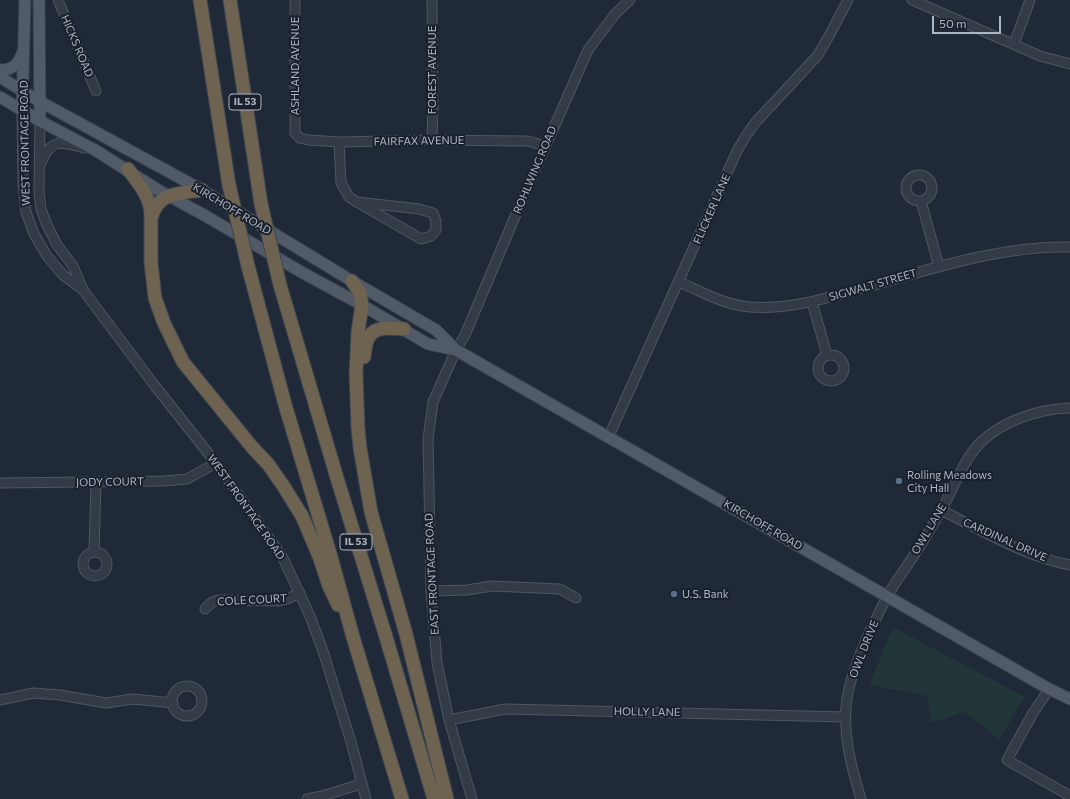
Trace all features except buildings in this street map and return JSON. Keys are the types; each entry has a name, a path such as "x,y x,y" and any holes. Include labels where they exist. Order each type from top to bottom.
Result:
{"highway":[{"name":"IL 53","path":"200,0 229,185 248,266 286,408 402,799"},
{"name":"IL 53","path":"230,0 261,204 280,286 434,799"},
{"path":"128,169 146,193 150,203 151,263 155,298 164,323 183,362 252,447 268,464 302,516 329,586 353,637"},
{"path":"151,218 160,200 169,196 202,190"},
{"path":"352,281 360,293 362,305 358,332 356,374 360,448 372,512 406,634 447,799"},
{"path":"358,411 367,340 371,333 381,328 404,329"}],"main road":[{"name":"WEST FRONTAGE ROAD","path":"22,111 25,0"},
{"name":"WEST FRONTAGE ROAD","path":"39,0 40,121"},
{"path":"0,70 12,68 17,65 24,50"},
{"name":"KIRCHOFF ROAD","path":"0,77 22,91 202,190 436,330 456,350 1049,689 1070,699"},
{"name":"KIRCHOFF ROAD","path":"0,98 95,150 128,169 169,196 428,344 456,350"}],"street":[{"name":"HICKS ROAD","path":"58,0 96,92"},
{"name":"ASHLAND AVENUE","path":"295,0 295,133"},
{"name":"FOREST AVENUE","path":"432,0 432,140"},
{"name":"ROHLWING ROAD","path":"456,350 465,334 545,146 588,50 615,14 630,0"},
{"name":"FLICKER LANE","path":"608,438 737,151 747,134 818,55 848,0"},
{"path":"912,0 1040,56 1070,64"},
{"path":"1014,44 1030,0"},
{"name":"WEST FRONTAGE ROAD","path":"22,111 23,184 26,212 34,234 47,256 63,275 83,290"},
{"name":"WEST FRONTAGE ROAD","path":"40,121 39,192 41,209 47,225 58,245 73,266 83,290 155,386 216,463 283,558 313,623 330,671 366,799"},
{"name":"FAIRFAX AVENUE","path":"295,133 300,138 308,140 338,142 432,140 528,141 545,146"},
{"path":"39,168 44,155 50,147 58,143 64,142 95,150"},
{"path":"338,142 341,183 349,197 357,202 422,239 431,236 436,230 436,221 433,213 419,209 357,202"},
{"path":"922,201 939,266"},
{"name":"SIGWALT STREET","path":"679,282 728,304 749,307 784,306 812,302 939,266 1013,250 1070,247"},
{"path":"812,302 827,356"},
{"name":"EAST FRONTAGE ROAD","path":"456,350 433,402 428,439 431,591 437,663 449,720 472,799"},
{"name":"OWL LANE","path":"887,596 922,543 969,456 982,441 1010,423 1038,412 1070,408"},
{"name":"JODY COURT","path":"0,483 164,482 187,479 216,463"},
{"path":"94,552 96,483"},
{"name":"CARDINAL DRIVE","path":"941,510 1030,553 1059,563 1070,565"},
{"path":"431,591 467,590 492,586 560,588 576,598"},
{"name":"COLE COURT","path":"205,609 212,602 218,600 279,601 300,594"},
{"name":"OWL DRIVE","path":"862,799 849,756 846,717 847,698 853,672 887,596"},
{"path":"1049,689 1007,760 1070,796"},
{"path":"0,700 33,693 60,695 106,702 133,699 173,703"},
{"name":"HOLLY LANE","path":"449,720 505,709 846,717"},
{"path":"307,799 361,784"}],"green space":[{"path":"893,627 1025,697 999,739 965,712 931,723 927,696 869,685"}],"place":[{"name":"Rolling Meadows City Hall","path":"899,481"},
{"name":"U.S. Bank","path":"674,594"}]}
